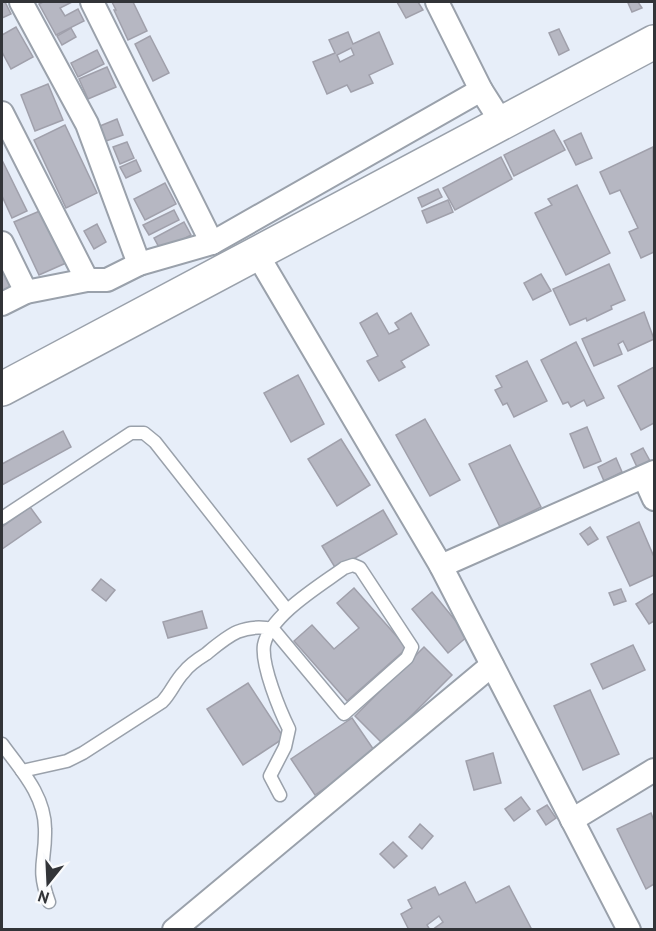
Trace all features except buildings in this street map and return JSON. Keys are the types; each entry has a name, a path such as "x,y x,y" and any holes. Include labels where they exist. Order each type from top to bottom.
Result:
{"main road":[{"path":"2,389 654,42"}],"street":[{"path":"21,2 87,124 139,264"},
{"path":"92,2 212,243"},
{"path":"437,2 481,90 502,123"},
{"path":"2,304 26,292 87,280 107,280 139,264 212,243 481,90"},
{"path":"2,113 87,280"},
{"path":"2,243 26,292"},
{"path":"257,254 441,566 629,930"},
{"path":"441,566 650,475 654,499"},
{"path":"174,930 492,665"},
{"path":"572,820 654,770"}],"lane":[{"path":"2,518 131,433 144,433 155,442 286,610"},
{"path":"22,771 67,761 103,740 162,702 184,671 231,634 248,628 273,629 344,714 407,658 412,647 360,568 353,565 344,568 286,610 273,629 264,644 264,656 278,706 289,729 285,747 270,776 280,795"},
{"path":"2,744 34,788 43,813 45,828 41,868 42,884 49,902"}]}
